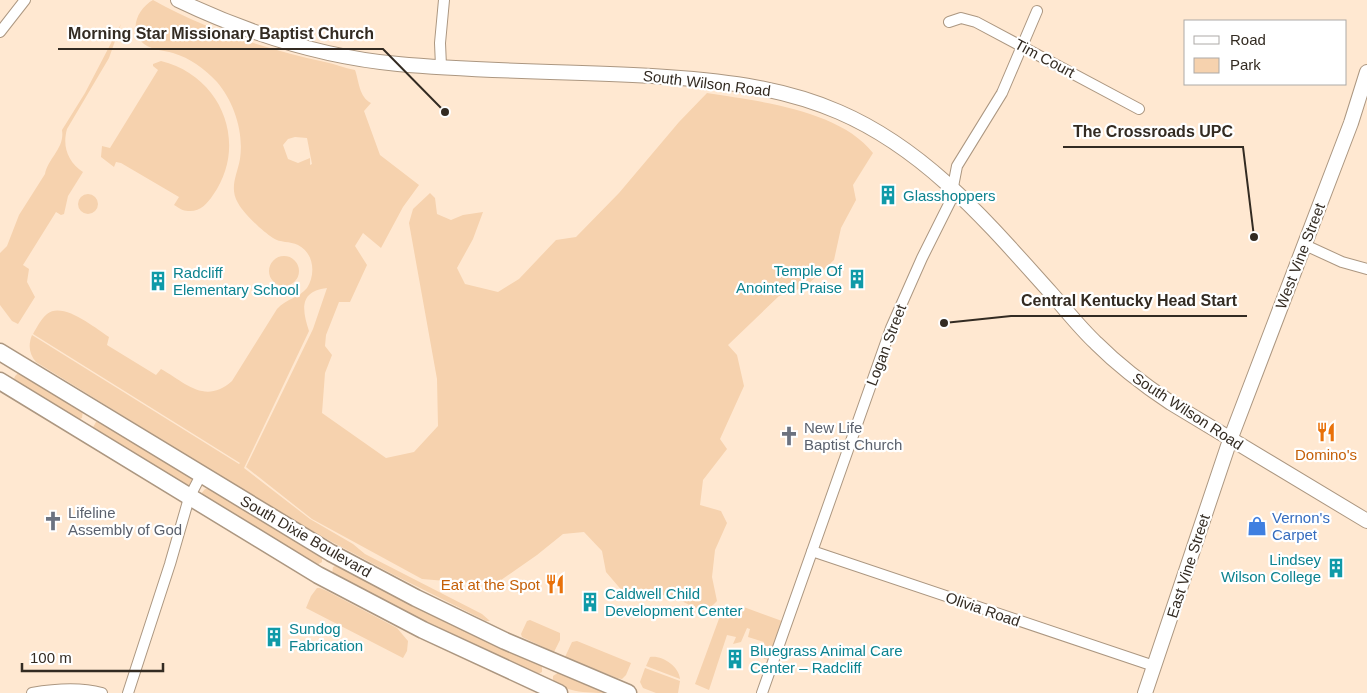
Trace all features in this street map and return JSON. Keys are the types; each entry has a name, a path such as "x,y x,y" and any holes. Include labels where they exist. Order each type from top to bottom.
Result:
{"highway":[{"name":"South Dixie Boulevard","path":"0,352 331,553 416,598 505,641 628,693"},
{"name":"South Dixie Boulevard","path":"0,381 293,560 422,630 559,693"}],"main road":[{"name":"South Wilson Road","path":"178,0 231,24 291,43 376,62 688,78 726,82 777,91 837,111 904,148 953,188 982,217 1095,342 1125,370 1171,403 1230,440 1367,521"},
{"name":"West Vine Street","path":"1230,440 1351,123 1367,72"},
{"name":"East Vine Street","path":"1145,693 1230,440"}],"street":[{"path":"0,32 25,0"},
{"path":"441,66 440,43 444,0"},
{"name":"Logan Street","path":"762,693 891,328 918,266 950,202 957,166 1002,93 1037,11"},
{"name":"Tim Court","path":"949,22 961,18 968,19 1023,46 1139,109"},
{"path":"1305,245 1342,262 1367,269"},
{"path":"128,693 190,498 201,475"},
{"name":"Olivia Road","path":"812,551 1154,666"},
{"path":"32,693 60,689 77,689 102,693"}],"green space":[{"path":"153,0 194,21 258,45 355,70 362,93 371,103 364,111 380,155 419,185 403,207 381,248 363,233 355,246 367,265 350,302 339,302 326,335 325,346 332,355 325,373 322,413 386,458 414,452 438,426 437,379 409,223 413,209 430,193 435,198 437,214 451,220 463,215 483,212 473,239 457,268 465,284 498,292 519,279 556,240 576,237 619,193 679,122 707,93 773,104 819,117 858,138 873,153 853,185 856,200 841,228 834,260 805,287 779,296 728,345 737,355 744,386 720,439 727,449 703,480 700,505 721,511 727,523 715,550 712,577 717,601 708,610 695,608 678,599 663,595 630,600 606,572 602,551 584,532 563,534 494,585 422,579 312,519 246,467 313,329 327,288 311,293 307,297 304,309 309,331 244,468 310,519 353,544 365,554 482,614 490,621 486,621 394,575 319,535 36,362 30,349 32,335 239,464 33,334 47,314 54,311 70,313 109,337 107,345 156,375 161,369 196,389 213,391 222,388 232,381 277,309 304,291 312,276 312,264 307,253 298,245 276,240 269,235 249,217 235,197 234,187 241,149 239,128 233,108 223,90 197,64 179,55 150,48 139,39 136,33 136,21 147,4","holes":["295,137 307,138 312,164 310,165 310,158 298,163 288,159 283,145 288,139"]},
{"path":"121,24 109,58 67,129 65,142 68,154 73,164 83,172 68,196 64,214 61,215 56,212 23,265 29,269 27,282 35,297 18,324 12,321 0,305 0,253 7,246 19,215 59,148 62,130 85,93"},
{"path":"161,61 182,69 200,81 214,97 223,114 228,134 229,155 224,175 213,195 203,207 192,211 186,211 174,205 179,197 121,163 116,162 114,167 101,157 102,146 110,148 158,70 153,64"},
{"path":"84,194 92,194 98,200 98,208 92,214 84,214 78,208 78,200"},
{"path":"284,256 294,261 299,271 294,281 284,286 274,281 269,271 274,261"},
{"path":"21,372 83,410 82,418 78,420 14,381 16,375"},
{"path":"100,420 192,478 192,482 187,488 92,429 96,422"},
{"path":"210,488 322,556 322,562 317,565 200,495 205,489"},
{"path":"339,564 540,664 542,672 536,675 485,653 332,574 333,567"},
{"path":"317,588 327,591 397,628 408,641 407,651 403,658 306,608"},
{"path":"734,606 741,606 783,623 770,660 764,659 762,653 764,642 748,637 750,629 747,628 741,642 733,644 736,637 727,635 709,690 695,684 720,616"},
{"path":"530,620 560,633 560,640 554,652 522,637 521,634 527,621"},
{"path":"577,641 631,663 626,675 622,679 617,678 565,657 572,642"},
{"path":"650,657 660,658 669,662 677,670 680,679 646,666"},
{"path":"645,668 680,681 678,693 656,693 643,688 640,682"},
{"path":"559,672 610,693 595,693 564,688 553,680 553,676"}],"place":[{"name":"Morning Star Missionary Baptist Church","path":"445,112"},
{"name":"Glasshoppers","path":"888,195"},
{"name":"The Crossroads UPC","path":"1254,237"},
{"name":"Temple Of Anointed Praise","path":"857,279"},
{"name":"Radcliff Elementary School","path":"158,281"},
{"name":"Central Kentucky Head Start","path":"944,323"},
{"name":"Domino's","path":"1326,432"},
{"name":"New Life Baptist Church","path":"789,436"},
{"name":"Lifeline Assembly of God","path":"53,521"},
{"name":"Vernon's Carpet","path":"1257,526"},
{"name":"Lindsey Wilson College","path":"1336,568"},
{"name":"Eat at the Spot","path":"555,584"},
{"name":"Caldwell Child Development Center","path":"590,602"},
{"name":"Sundog Fabrication","path":"274,637"},
{"name":"Bluegrass Animal Care Center – Radcliff","path":"735,659"}]}
